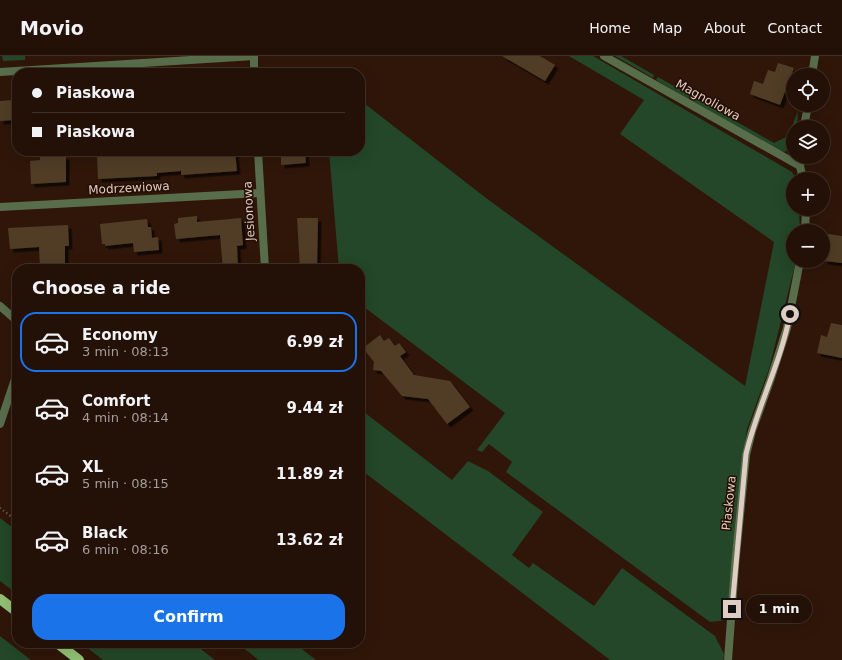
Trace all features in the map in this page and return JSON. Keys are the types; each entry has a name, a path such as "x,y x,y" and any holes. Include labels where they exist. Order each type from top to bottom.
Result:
{"main road":[{"path":"0,599 12,608"},
{"path":"63,648 79,660"}],"street":[{"path":"64,68 254,56 254,68"},
{"name":"Magnoliowa","path":"604,56 800,166"},
{"path":"813,68 815,56"},
{"path":"0,72 12,71"},
{"name":"Jesionowa","path":"258,156 265,264"},
{"path":"800,166 801,172"},
{"name":"Modrzewiowa","path":"0,207 260,193"},
{"name":"Piaskowa","path":"728,660 735,565 746,454 752,431 772,378 787,328 799,268"},
{"path":"0,306 12,317"},
{"path":"0,424 12,388"}],"path":[{"path":"0,508 12,517"}],"green space":[{"path":"2,56 25,56 25,60 3,61"},
{"path":"569,56 593,56 792,172 786,172 786,216 799,216 800,224 786,224 786,268 794,268 769,369 747,429 737,503 726,620 710,622 506,472 512,462 489,444 482,452 477,450 505,413 365,308 365,264 339,264 329,156 365,156 365,104 486,198 745,386 774,242 620,134 644,100"},
{"path":"615,56 621,56 654,75 653,78"},
{"path":"658,77 774,143 786,137 786,151 775,150 656,80"},
{"path":"798,112 797,120 794,120"},
{"path":"365,413 452,480 468,461 488,471 543,512 512,555 529,568 533,563 594,606 622,568 715,636 724,654 723,660 610,660 365,473"},
{"path":"0,518 12,527 12,590 0,581"},
{"path":"0,636 12,645 12,648 16,648 31,660 0,660"},
{"path":"87,648 199,648 215,660 103,660"},
{"path":"243,648 300,648 316,660 259,660"}],"building":[{"path":"502,56 540,56 555,65 545,81"},
{"path":"778,63 794,68 786,68 786,89 780,105 750,94 754,81 763,84 768,70 775,72"},
{"path":"12,100 12,120 0,121 0,101"},
{"path":"66,156 66,182 31,184 30,161 40,160 40,157"},
{"path":"97,156 236,156 237,171 181,175 181,171 157,173 157,176 98,179"},
{"path":"281,156 305,156 306,163 281,165"},
{"path":"197,216 197,222 241,218 243,245 237,246 238,264 223,264 220,235 176,239 174,224 178,223 178,218"},
{"path":"297,218 318,218 317,264 300,264"},
{"path":"147,219 148,227 151,227 152,238 158,237 159,250 134,252 133,243 105,246 105,244 102,244 100,224"},
{"path":"68,225 69,246 65,246 65,264 40,264 39,247 10,249 8,228"},
{"path":"830,234 842,236 842,263 830,262"},
{"path":"831,323 842,325 842,358 817,353 821,335 827,337"},
{"path":"380,335 384,341 389,338 395,346 399,343 406,352 400,356 414,375 450,381 470,407 447,424 428,399 402,396 381,371 373,370 374,362 365,351 365,346"}],"route":[{"path":"732,609 746,454 752,431 772,378 790,314"}]}
